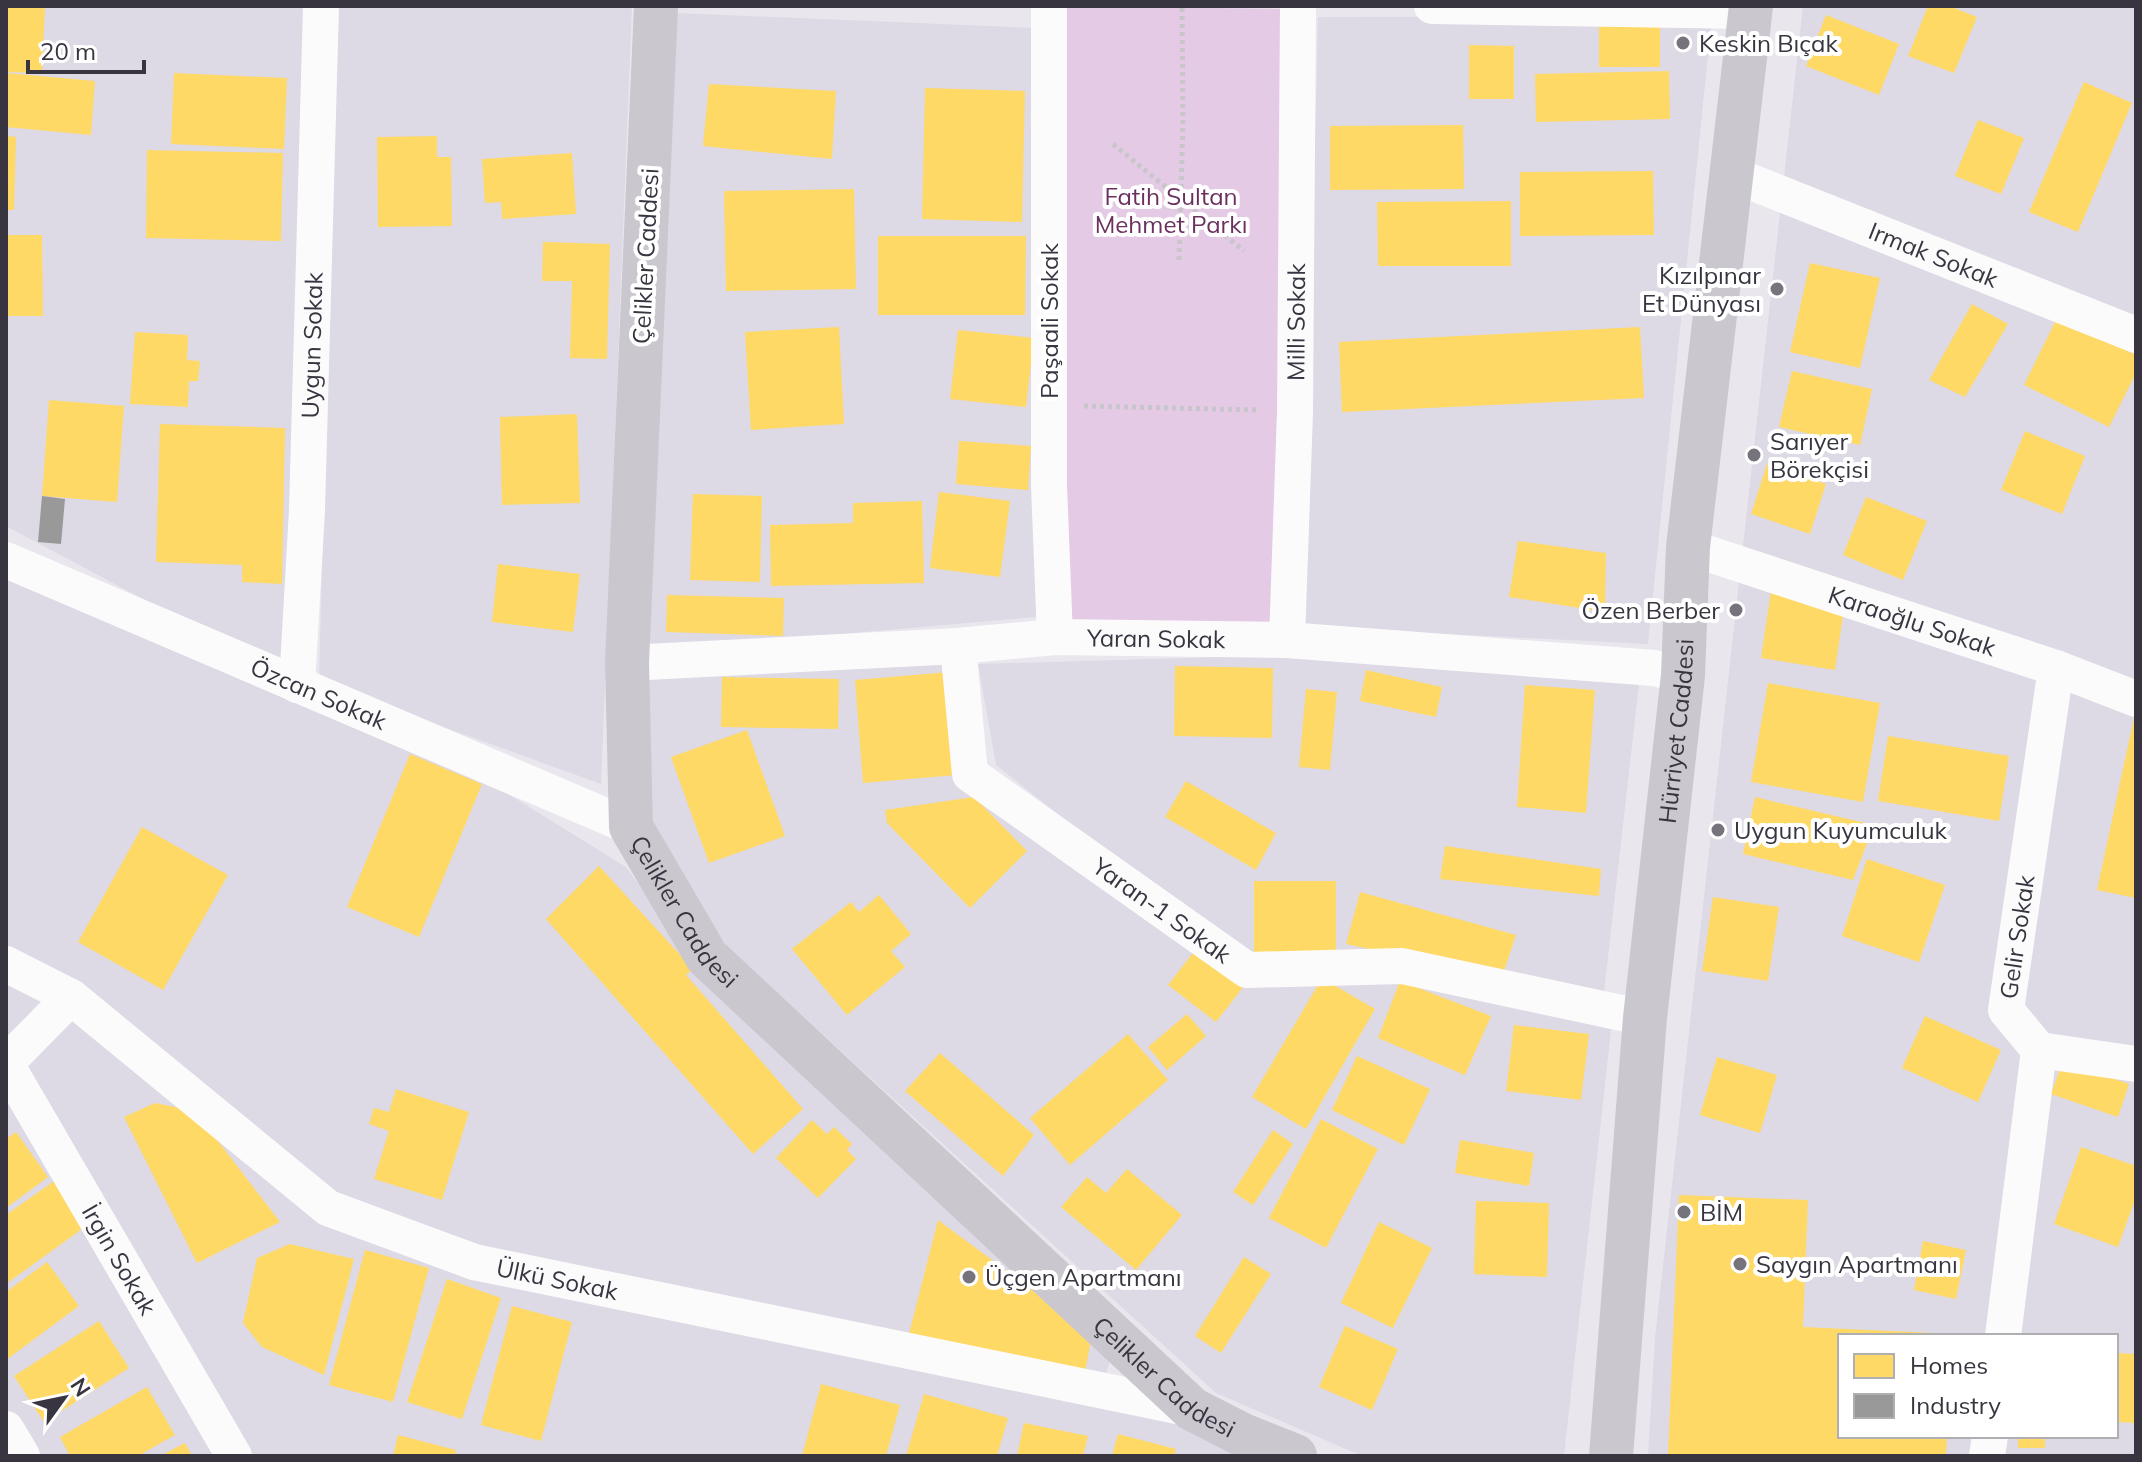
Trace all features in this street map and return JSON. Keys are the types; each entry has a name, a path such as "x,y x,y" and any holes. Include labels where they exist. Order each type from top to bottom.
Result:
{"street":[{"name":"Uygun Sokak","path":"297,685 307,510 321,6"},
{"name":"Çelikler Caddesi","path":"656,6 627,663 631,827 707,957 1192,1409 1240,1446 1295,1456"},
{"name":"Paşaali Sokak","path":"1049,6 1049,472 1055,637"},
{"name":"Milli Sokak","path":"1287,640 1295,412 1298,6"},
{"path":"1432,6 1750,8"},
{"name":"Hürriyet Caddesi","path":"1611,1456 1645,1018 1683,675 1688,547 1750,8"},
{"name":"Irmak Sokak","path":"1731,174 2136,335"},
{"name":"Karaoğlu Sokak","path":"1688,547 2056,668 2136,699"},
{"name":"Özcan Sokak","path":"6,560 631,827"},
{"name":"Yaran Sokak","path":"627,663 958,646 1055,637 1287,640 1654,668 1683,675"},
{"name":"Yaran-1 Sokak","path":"958,646 970,774 1247,970 1402,966 1645,1018"},
{"name":"Gelir Sokak","path":"2039,1050 2006,1010 2056,668"},
{"name":"Ülkü Sokak","path":"6,964 71,997 328,1208 474,1262 1192,1409"},
{"path":"6,1063 71,997"},
{"path":"2003,1334 2039,1050 2136,1064"},
{"name":"İrgin Sokak","path":"6,1063 234,1456"},
{"path":"6,1429 22,1456"}],"path":[{"path":"1179,260 1182,6"},
{"path":"1113,144 1244,251"},
{"path":"1076,406 1173,412 1268,410"}],"shaded area":[{"path":"6,6 314,6 295,680 6,526"},
{"path":"336,6 632,6 601,784 319,682"},
{"path":"1803,6 2136,6 2136,1456 1648,1456 1655,1338"},
{"path":"677,13 1036,28 1036,617 649,651"},
{"path":"1712,16 1648,644 1304,627 1318,17"},
{"path":"6,575 500,789 626,867 696,961 1113,1353 1104,1379 475,1250 338,1202 6,951"},
{"path":"1285,655 1639,684 1603,1001 1250,967 996,765 978,664"},
{"path":"953,657 970,784 1246,978 1401,972 1612,1021 1564,1456 1362,1456 1216,1393 728,948 645,822 640,672"},
{"path":"6,981 45,1002 6,1045"},
{"path":"71,1005 331,1216 1239,1437 1230,1456 6,1456 6,1069"}],"green space":[{"name":"Fatih Sultan Mehmet Parkı","path":"1056,6 1286,9 1277,625 1064,620"}],"building: Homes":[{"path":"6,6 45,6 42,73 6,72"},
{"path":"1928,6 1949,6 1977,17 1954,73 1908,56"},
{"path":"1826,15 1899,44 1879,95 1806,66"},
{"path":"1599,21 1660,21 1660,67 1599,67"},
{"path":"1469,45 1514,46 1514,99 1469,99"},
{"path":"1669,71 1670,119 1536,122 1535,74"},
{"path":"6,73 95,81 91,135 6,127"},
{"path":"174,73 287,78 284,149 171,144"},
{"path":"2084,82 2132,103 2078,232 2029,212"},
{"path":"709,84 836,91 832,159 703,146"},
{"path":"925,88 1025,91 1022,222 922,219"},
{"path":"1978,120 2024,138 2001,194 1955,176"},
{"path":"1463,125 1464,189 1330,190 1330,126"},
{"path":"6,136 16,137 14,210 6,210"},
{"path":"437,136 437,157 451,157 452,226 378,227 377,137"},
{"path":"147,150 283,153 281,241 146,238"},
{"path":"572,153 576,214 502,219 501,202 485,203 482,159"},
{"path":"1653,171 1654,235 1520,236 1520,172"},
{"path":"854,189 856,289 726,291 724,191"},
{"path":"1511,201 1511,266 1378,266 1377,202"},
{"path":"6,235 42,235 43,316 6,316"},
{"path":"878,236 1026,236 1025,315 878,315"},
{"path":"543,242 610,244 607,359 570,358 572,281 542,281"},
{"path":"1810,263 1880,278 1860,368 1790,352"},
{"path":"1972,304 2008,324 1965,397 1929,380"},
{"path":"2058,316 2136,355 2136,373 2109,427 2024,385"},
{"path":"839,327 844,424 751,430 745,332"},
{"path":"1640,327 1644,398 1342,412 1339,342"},
{"path":"958,330 1034,338 1026,407 950,399"},
{"path":"135,332 188,335 187,360 200,361 198,381 189,381 188,407 130,404"},
{"path":"1792,371 1872,389 1860,445 1779,427"},
{"path":"49,400 124,406 117,502 42,496"},
{"path":"577,414 580,503 502,505 500,417"},
{"path":"160,424 285,428 282,584 242,582 242,565 156,562"},
{"path":"2025,431 2085,456 2062,514 2001,490"},
{"path":"959,441 1031,446 1028,490 956,484"},
{"path":"1767,464 1826,484 1810,534 1751,514"},
{"path":"939,492 1010,501 1000,577 930,568"},
{"path":"693,494 762,496 760,582 690,580"},
{"path":"1866,497 1927,521 1903,580 1843,555"},
{"path":"922,501 924,583 771,586 770,525 853,523 853,503"},
{"path":"1518,541 1606,553 1605,612 1509,597"},
{"path":"498,564 580,574 573,632 492,622"},
{"path":"1771,591 1845,602 1835,670 1761,658"},
{"path":"667,595 784,598 783,636 666,632"},
{"path":"1175,666 1273,668 1272,738 1174,736"},
{"path":"1366,670 1442,687 1436,717 1360,701"},
{"path":"949,672 957,775 863,783 855,680"},
{"path":"722,677 839,679 838,729 721,727"},
{"path":"1768,683 1880,703 1863,802 1751,782"},
{"path":"1525,685 1595,690 1586,813 1517,807"},
{"path":"1306,689 1337,692 1330,770 1299,767"},
{"path":"2136,713 2136,898 2097,890"},
{"path":"747,730 785,836 709,863 671,757"},
{"path":"1888,736 2009,756 1999,821 1878,801"},
{"path":"410,754 482,784 419,937 347,907"},
{"path":"1186,781 1276,833 1256,870 1165,817"},
{"path":"974,797 1027,851 970,908 887,823 885,810"},
{"path":"1755,797 1874,825 1853,880 1743,854"},
{"path":"142,827 228,875 163,990 78,942"},
{"path":"1445,846 1601,869 1599,896 1440,879"},
{"path":"1867,859 1945,885 1919,962 1842,936"},
{"path":"599,866 693,969 686,975 803,1109 753,1154 546,919"},
{"path":"1254,881 1336,881 1336,964 1254,964"},
{"path":"1360,892 1516,935 1502,977 1346,944"},
{"path":"879,895 911,934 891,951 905,967 847,1015 792,949 851,902 859,912"},
{"path":"1713,897 1779,907 1768,981 1702,971"},
{"path":"1196,949 1244,986 1216,1022 1168,985"},
{"path":"1322,978 1375,1009 1306,1129 1252,1097"},
{"path":"1400,981 1491,1016 1465,1075 1378,1038"},
{"path":"1187,1014 1206,1036 1167,1070 1148,1047"},
{"path":"1925,1016 2001,1050 1978,1102 1902,1068"},
{"path":"1514,1025 1589,1034 1581,1100 1506,1091"},
{"path":"1128,1034 1168,1080 1070,1165 1030,1118"},
{"path":"940,1053 1034,1135 1003,1176 905,1091"},
{"path":"1357,1056 1430,1089 1404,1145 1332,1110"},
{"path":"1717,1057 1777,1075 1760,1133 1700,1115"},
{"path":"2063,1061 2129,1084 2118,1117 2051,1094"},
{"path":"396,1089 469,1112 442,1200 374,1179 389,1131 369,1124 374,1108 389,1112"},
{"path":"155,1103 195,1111 280,1222 197,1263 124,1117"},
{"path":"1321,1119 1378,1149 1326,1248 1269,1218"},
{"path":"812,1120 827,1134 834,1127 852,1144 847,1150 856,1159 818,1198 776,1158"},
{"path":"1273,1130 1293,1144 1253,1205 1233,1192"},
{"path":"16,1132 48,1177 6,1208 6,1139"},
{"path":"1460,1140 1534,1153 1529,1186 1455,1173"},
{"path":"2081,1147 2136,1166 2136,1197 2118,1247 2054,1224"},
{"path":"1127,1169 1182,1215 1136,1270 1061,1207 1087,1177 1106,1193"},
{"path":"57,1179 89,1224 6,1284 6,1215"},
{"name":"Saygın Apartmanı","path":"1679,1195 1808,1200 1803,1327 1956,1334 1838,1334 1838,1438 1947,1438 1946,1456 1668,1456"},
{"path":"1476,1201 1549,1203 1547,1277 1474,1274"},
{"name":"Üçgen Apartmanı","path":"938,1220 1092,1334 1085,1372 909,1334"},
{"path":"1379,1222 1432,1248 1393,1328 1341,1303"},
{"path":"1923,1241 1966,1250 1956,1299 1914,1290"},
{"path":"290,1244 354,1259 324,1375 262,1347 243,1323 257,1258"},
{"path":"365,1250 429,1268 393,1402 329,1385"},
{"path":"1244,1257 1271,1274 1221,1353 1195,1336"},
{"path":"47,1262 79,1306 6,1360 6,1292"},
{"path":"447,1279 501,1298 462,1419 407,1402"},
{"path":"512,1306 572,1322 541,1441 481,1425"},
{"path":"99,1321 129,1368 44,1422 14,1376"},
{"path":"1345,1326 1398,1349 1372,1410 1319,1387"},
{"path":"2118,1353 2136,1354 2136,1423 2118,1422"},
{"path":"821,1384 900,1405 886,1456 802,1456"},
{"path":"147,1387 175,1435 138,1456 70,1456 60,1437"},
{"path":"924,1394 1008,1418 997,1456 906,1456"},
{"path":"1024,1423 1088,1436 1083,1456 1017,1456"},
{"path":"1118,1434 1176,1449 1174,1456 1112,1456"},
{"path":"398,1435 456,1450 455,1456 393,1456"},
{"path":"2018,1438 2045,1438 2045,1448 2018,1448"},
{"path":"185,1443 192,1456 160,1456"}],"building: Industry":[{"path":"42,496 65,499 61,544 38,542"}],"place":[{"name":"Keskin Bıçak","path":"1683,43"},
{"name":"Kızılpınar Et Dünyası","path":"1777,289"},
{"name":"Sarıyer Börekçisi","path":"1754,455"},
{"name":"Özen Berber","path":"1736,610"},
{"name":"Uygun Kuyumculuk","path":"1718,830"},
{"name":"BİM","path":"1684,1212"},
{"name":"Saygın Apartmanı","path":"1740,1264"},
{"name":"Üçgen Apartmanı","path":"969,1277"}]}
